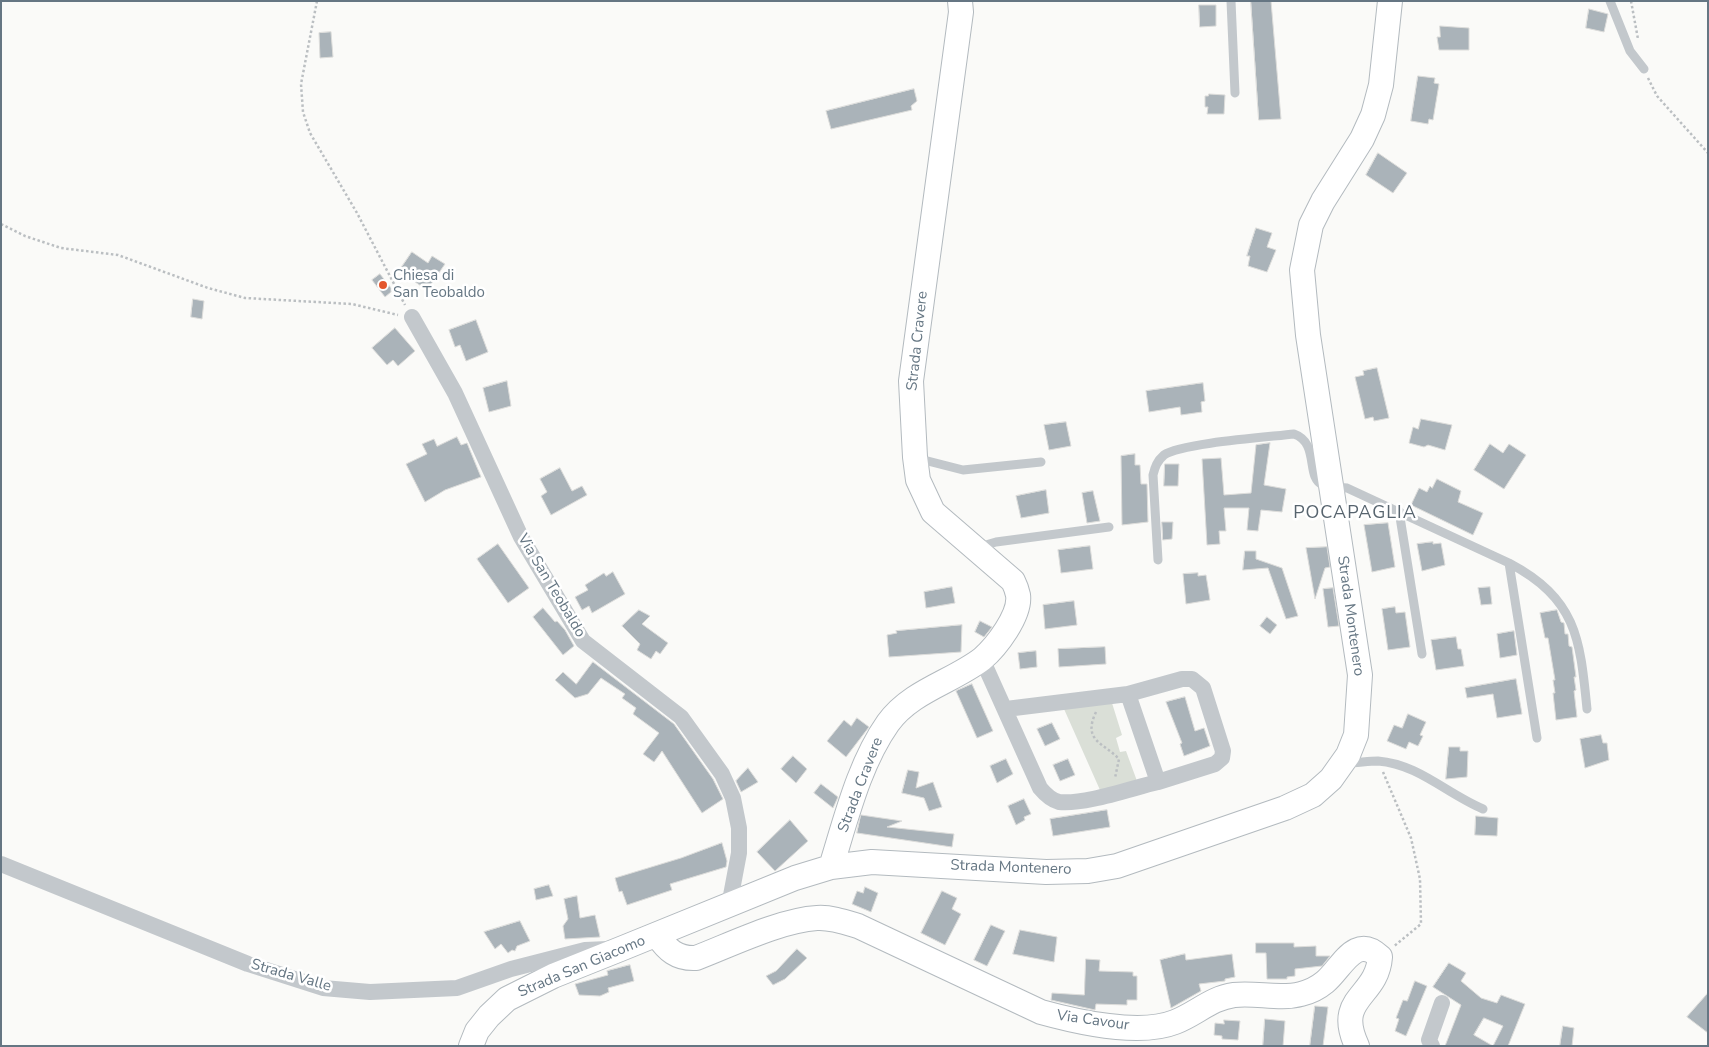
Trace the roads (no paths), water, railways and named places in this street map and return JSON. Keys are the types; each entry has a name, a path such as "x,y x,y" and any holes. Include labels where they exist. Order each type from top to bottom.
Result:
{"street":[{"name":"Strada Cravere","path":"831,867 865,767 878,737 890,720 906,704 982,659 1003,635 1015,615 1018,596 1013,581 933,512 918,480 915,457 911,381 960,22 960,1"},
{"name":"Strada Montenero","path":"657,935 795,878 831,867 872,862 1046,872 1088,871 1117,866 1286,808 1313,795 1331,779 1342,764 1356,735 1360,675 1308,335 1303,288 1303,262 1311,225 1323,201 1362,139 1373,115 1381,85 1390,1"},
{"name":"Via San Teobaldo","path":"412,317 455,393 521,537 583,641 681,717 722,774 733,798 739,828 739,853 729,906"},
{"path":"982,659 1040,788 1049,797 1058,802 1090,799 1158,782 1214,764 1222,758 1223,751 1203,688 1192,679 1182,679 1128,694 1006,709"},
{"path":"1128,694 1158,782"},
{"name":"Strada Valle","path":"1,864 248,964 323,988 370,992 457,988 512,969 585,950 623,948"},
{"name":"Via Cavour","path":"657,935 666,949 685,959 696,958 796,921 818,918 837,920 858,926 1041,1012 1070,1019 1139,1027 1160,1026 1176,1021 1220,998 1236,995 1279,997 1301,994 1325,981 1346,958 1358,949 1366,948 1374,951 1380,957 1379,970 1350,1013 1349,1024 1357,1046"},
{"name":"Strada San Giacomo","path":"471,1046 477,1031 489,1016 508,999 553,976 657,935"},
{"path":"1432,1046 1428,1040 1442,1003"}],"lane":[{"path":"1231,1 1236,92"},
{"path":"1610,1 1630,51 1644,69"},
{"path":"1158,560 1153,475 1156,464 1165,454 1191,447 1294,434 1303,437 1308,443 1316,480 1323,485 1347,488 1399,511 1509,562 1547,588 1566,613 1576,633 1582,660 1587,709"},
{"path":"915,457 963,470 1041,462"},
{"path":"1399,511 1422,654"},
{"path":"976,548 996,542 1109,527"},
{"path":"1509,562 1537,738"},
{"path":"1342,764 1378,761 1417,772 1459,799 1483,809"}],"place":[{"name":"Chiesa di San Teobaldo","path":"383,285"}],"district":[{"name":"POCAPAGLIA","path":"1355,514"}]}
